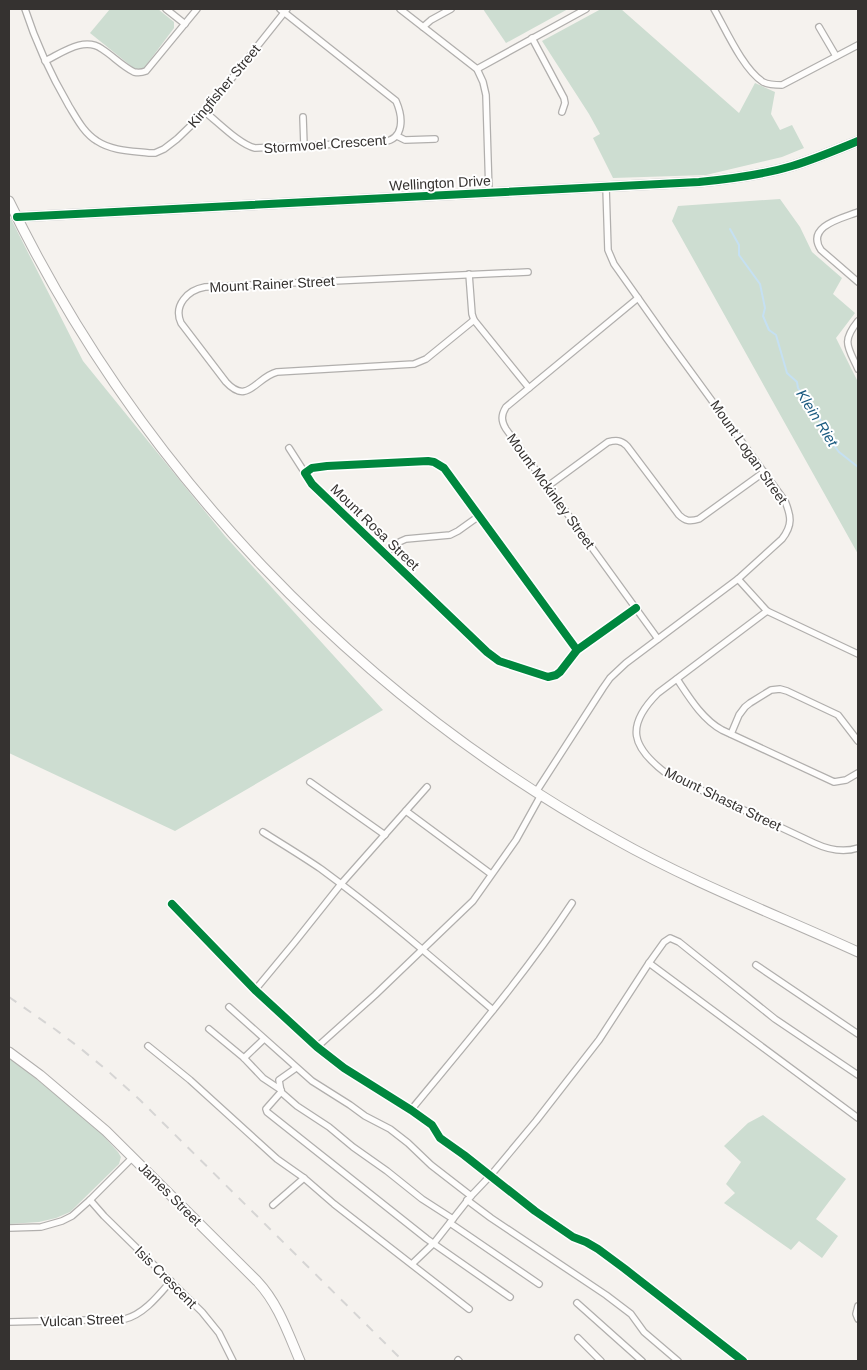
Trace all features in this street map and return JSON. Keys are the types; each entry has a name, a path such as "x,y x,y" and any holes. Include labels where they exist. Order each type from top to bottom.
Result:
{"street":[{"name":"Kingfisher Street","path":"25,9 34,36 56,85 89,135 98,142 111,147 149,153 159,152 177,139 205,112 284,10"},
{"path":"166,9 185,24"},
{"path":"45,61 79,45 89,44 102,48 134,72 146,71 197,9"},
{"path":"400,9 477,69 486,95 489,193"},
{"path":"423,27 431,20 451,9"},
{"path":"477,69 586,9"},
{"name":"Stormvoel Crescent","path":"205,112 249,147 384,142 397,136 400,129 399,110 396,101 284,10"},
{"path":"717,10 748,67 763,82 771,85 782,85 858,44"},
{"path":"819,27 836,56"},
{"path":"532,38 564,98 562,112"},
{"path":"303,117 304,146"},
{"name":"Stormvoel Crescent","path":"397,136 405,140 435,139"},
{"name":"Wellington Drive","path":"17,217 700,182 750,175 791,166 828,154 858,141"},
{"name":"Mount Logan Street","path":"317,1047 375,995 473,901 516,840 539,794 577,728 610,678 626,663 738,579 782,539 790,524 785,501 614,264 608,250 606,187"},
{"path":"9,201 50,281 79,329 114,383 172,462 228,529 293,598 362,662 435,722 473,750 539,794 614,839 713,889 858,952"},
{"path":"858,212 828,224 820,231 817,240 821,250 858,282"},
{"name":"Mount Rainer Street","path":"474,320 426,359 414,364 277,372 269,375 248,390 240,392 234,390 226,382 181,323 178,313 185,297 193,290 204,287 528,272"},
{"path":"469,274 474,320 528,388"},
{"name":"Mount Mckinley Street","path":"638,298 506,407 502,414 502,419 506,429 658,639"},
{"path":"858,321 849,333 848,343 858,369"},
{"path":"548,486 608,442 618,440 627,446 682,519 691,521 699,519 764,472"},
{"path":"289,448 305,473"},
{"name":"Mount Rosa Street","path":"577,650 444,468 434,462 419,461 318,466 305,473 312,484 385,555 487,652 499,661 551,677 560,672 577,650 636,608"},
{"path":"385,555 402,540 450,535 479,516"},
{"path":"738,579 767,610 858,654"},
{"name":"Mount Shasta Street","path":"767,610 652,699 637,724 636,736 638,744 660,768 676,778 824,848 842,851 858,848"},
{"path":"677,679 704,716 712,724 731,734 834,782 846,780 858,773"},
{"path":"731,734 745,707 767,691 780,689 838,715 858,741"},
{"path":"310,782 385,835"},
{"path":"255,990 341,884 428,787"},
{"path":"406,811 491,874"},
{"path":"262,832 341,884 422,948 493,1010"},
{"path":"411,1110 493,1010 552,933 572,903"},
{"path":"172,904 255,990 317,1047 344,1068 432,1125 440,1138 490,1176 556,1226 598,1249 625,1268 743,1361"},
{"path":"412,1264 434,1243 469,1198 536,1121 599,1040 649,962 664,942 670,938 776,1019 858,1075"},
{"path":"649,962 858,1118"},
{"path":"756,965 858,1034"},
{"path":"228,1008 312,1081 365,1116 390,1129 408,1143 491,1218 606,1295 631,1314 644,1332 678,1361"},
{"path":"210,1029 244,1058 263,1078 297,1106 329,1127 451,1221 539,1284"},
{"path":"244,1058 264,1039"},
{"path":"148,1046 190,1080 277,1159 304,1178 334,1204 469,1309"},
{"name":"James Street","path":"9,1052 85,1112 263,1286 275,1305 300,1361"},
{"path":"281,1091 279,1080 296,1068"},
{"path":"281,1091 266,1109 267,1112 434,1243 510,1298"},
{"path":"9,1228 41,1227 72,1216 133,1157"},
{"path":"273,1205 304,1178"},
{"name":"Isis Crescent","path":"90,1200 202,1312 225,1344 233,1361"},
{"name":"Vulcan Street","path":"9,1322 125,1319 133,1317 143,1310 171,1281"},
{"path":"578,1303 642,1361"},
{"path":"858,1306 856,1314 858,1320"},
{"path":"578,1338 601,1361"}],"green space":[{"path":"110,9 158,9 174,22 174,28 144,68 136,70 90,33"},
{"path":"483,9 568,9 506,43"},
{"path":"601,9 621,9 739,113 755,83 775,92 771,114 780,130 792,125 804,148 782,157 706,175 613,178 593,138 600,134 542,41"},
{"path":"780,199 800,227 812,252 842,278 833,294 855,313 836,338 858,382 858,554 672,221 678,206"},
{"path":"9,215 83,361 225,536 383,710 175,831 9,753"},
{"path":"9,1057 80,1114 100,1132 121,1157 119,1164 70,1212 56,1218 39,1222 9,1224"},
{"path":"763,1115 846,1179 816,1219 838,1236 822,1258 799,1241 791,1250 724,1203 735,1193 726,1184 741,1162 724,1146 748,1123"}],"waterway":[{"name":"Klein Riet","path":"730,229 739,245 739,255 760,284 765,308 763,316 769,330 776,335 787,373 797,382 798,388 816,411 821,422 821,429 839,452 858,467"}],"railway":[{"path":"9,997 80,1048 140,1100 403,1361"}],"cycle path":[{"path":"17,217 699,182 781,169 858,141"},
{"path":"577,650 444,468 428,461 327,466 312,468 305,473 312,484 487,652 499,661 548,677 556,675 577,650 636,608"},
{"path":"172,904 255,990 317,1047 344,1068 432,1125 440,1138 535,1211 573,1237 598,1249 743,1361"}]}
